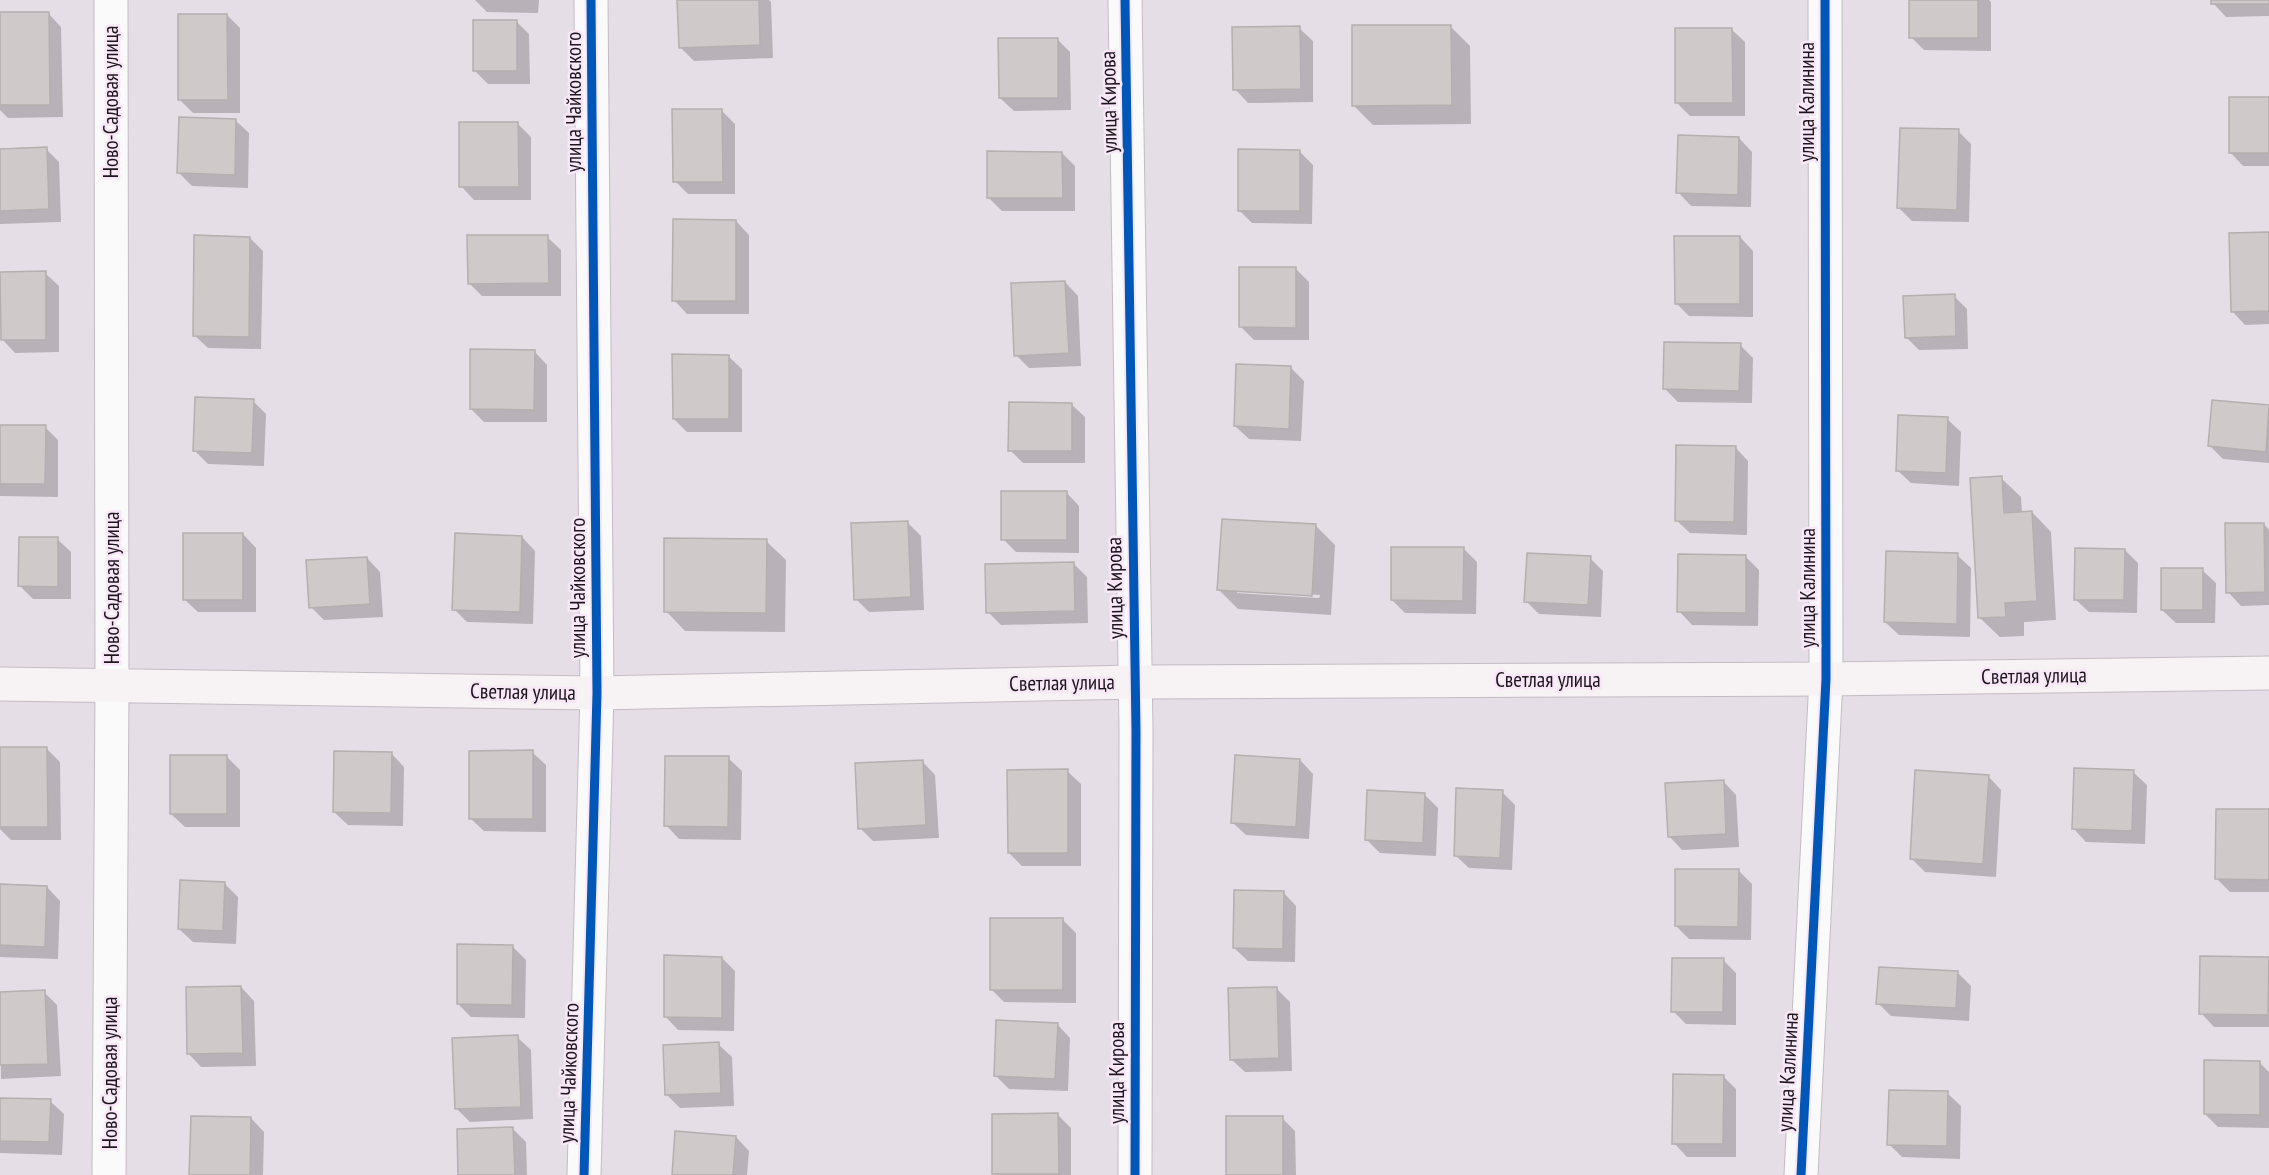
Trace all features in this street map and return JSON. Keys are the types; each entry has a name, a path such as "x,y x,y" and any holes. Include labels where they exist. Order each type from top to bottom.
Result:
{"main road":[{"name":"Светлая улица","path":"0,684 597,693 1135,682 1826,679 2269,673"}],"street":[{"name":"Ново-Садовая улица","path":"109,1175 112,687 111,0"},
{"name":"улица Чайковского","path":"584,1175 597,693 591,0"},
{"name":"улица Кирова","path":"1125,0 1135,682 1135,1175"},
{"name":"улица Калинина","path":"1801,1175 1826,679 1825,0"}],"building":[{"path":"677,0 759,0 760,45 679,48"},
{"path":"1909,0 1978,0 1978,38 1909,38"},
{"path":"2211,0 2269,0 2269,4 2211,4"},
{"path":"0,12 49,12 50,105 0,105"},
{"path":"178,14 227,14 228,100 178,100"},
{"path":"473,20 517,20 517,71 473,71"},
{"path":"1352,25 1451,25 1452,105 1352,106"},
{"path":"1300,26 1301,89 1233,90 1232,27"},
{"path":"1675,28 1732,28 1733,103 1675,103"},
{"path":"998,38 1058,38 1058,98 999,98"},
{"path":"2229,97 2269,97 2269,153 2229,153"},
{"path":"672,109 722,109 723,182 673,182"},
{"path":"179,117 236,119 235,175 177,173"},
{"path":"459,122 518,122 519,187 459,187"},
{"path":"1900,128 1959,129 1957,210 1897,208"},
{"path":"1678,135 1739,137 1738,195 1676,193"},
{"path":"47,147 49,209 0,211 0,149"},
{"path":"1238,149 1300,150 1300,211 1238,211"},
{"path":"987,151 1062,152 1063,198 987,198"},
{"path":"673,219 736,220 736,301 672,301"},
{"path":"2269,232 2269,311 2231,312 2229,233"},
{"path":"194,235 250,237 249,337 193,336"},
{"path":"467,235 548,235 549,283 468,284"},
{"path":"1674,236 1740,236 1740,304 1675,304"},
{"path":"1239,267 1296,267 1296,328 1239,327"},
{"path":"46,271 46,340 1,340 0,272"},
{"path":"1065,281 1069,353 1014,356 1011,283"},
{"path":"1955,294 1956,336 1905,338 1903,296"},
{"path":"1664,342 1741,343 1739,391 1663,389"},
{"path":"470,349 535,350 534,410 470,409"},
{"path":"672,354 729,355 729,419 673,419"},
{"path":"1236,364 1291,366 1289,429 1234,426"},
{"path":"195,397 254,399 252,453 193,451"},
{"path":"2212,400 2269,405 2266,452 2208,446"},
{"path":"1009,402 1072,403 1072,451 1008,451"},
{"path":"1898,415 1948,417 1946,473 1896,471"},
{"path":"0,425 46,425 45,484 0,484"},
{"path":"1676,445 1736,446 1734,522 1675,521"},
{"path":"2002,476 2004,513 2032,511 2037,601 2005,603 2006,617 1978,618 1970,478"},
{"path":"1001,491 1067,491 1067,540 1001,540"},
{"path":"1222,519 1316,524 1312,596 1217,590"},
{"path":"908,521 911,597 854,600 851,523"},
{"path":"2225,523 2264,523 2265,592 2226,593"},
{"path":"183,533 243,533 243,600 183,600"},
{"path":"455,533 522,536 520,612 452,610"},
{"path":"19,537 58,537 58,587 18,586"},
{"path":"664,538 767,539 766,613 664,612"},
{"path":"1391,547 1464,547 1463,601 1391,600"},
{"path":"2075,548 2125,549 2124,600 2074,600"},
{"path":"1886,551 1958,553 1957,624 1884,622"},
{"path":"1527,553 1591,556 1588,605 1524,602"},
{"path":"1678,554 1746,555 1746,613 1677,612"},
{"path":"367,557 370,604 309,608 306,560"},
{"path":"1074,562 1075,611 986,613 985,564"},
{"path":"2161,568 2203,568 2203,610 2161,610"},
{"path":"0,747 47,747 48,827 0,827"},
{"path":"533,750 533,819 469,819 469,751"},
{"path":"334,751 392,752 391,813 333,812"},
{"path":"170,755 227,755 227,814 170,814"},
{"path":"1235,755 1300,759 1296,827 1231,823"},
{"path":"665,756 729,756 728,827 664,826"},
{"path":"923,760 926,825 858,829 855,763"},
{"path":"2074,768 2134,770 2132,831 2072,829"},
{"path":"1068,769 1068,853 1008,853 1007,770"},
{"path":"1915,770 1989,775 1983,864 1910,859"},
{"path":"1724,780 1726,834 1668,837 1665,783"},
{"path":"1456,788 1503,790 1500,858 1454,856"},
{"path":"1367,790 1425,793 1423,843 1365,840"},
{"path":"2216,809 2269,809 2269,880 2215,879"},
{"path":"1675,869 1739,869 1738,927 1675,926"},
{"path":"180,880 225,882 223,931 178,929"},
{"path":"0,884 47,886 45,947 0,945"},
{"path":"1234,890 1284,891 1283,949 1233,948"},
{"path":"990,918 1063,918 1063,990 990,990"},
{"path":"457,944 513,945 512,1005 457,1004"},
{"path":"664,955 722,957 722,1018 664,1017"},
{"path":"2200,956 2269,957 2268,1015 2199,1014"},
{"path":"1672,958 1724,958 1723,1012 1671,1012"},
{"path":"1879,967 1958,971 1956,1008 1876,1004"},
{"path":"241,986 243,1053 187,1054 186,987"},
{"path":"1277,987 1279,1058 1230,1060 1228,988"},
{"path":"45,990 48,1064 0,1065 0,992"},
{"path":"996,1020 1058,1023 1055,1079 994,1076"},
{"path":"518,1035 521,1107 455,1109 452,1038"},
{"path":"719,1042 721,1093 665,1095 663,1045"},
{"path":"2204,1060 2260,1061 2260,1115 2204,1114"},
{"path":"1673,1074 1724,1075 1723,1144 1672,1144"},
{"path":"1889,1090 1948,1091 1947,1146 1887,1145"},
{"path":"0,1098 51,1099 49,1142 0,1141"},
{"path":"1058,1113 1059,1174 992,1174 992,1114"},
{"path":"191,1116 251,1117 250,1175 189,1175"},
{"path":"1226,1116 1283,1116 1283,1175 1226,1175"},
{"path":"513,1127 515,1175 458,1175 457,1129"},
{"path":"675,1131 736,1136 733,1175 672,1175"}],"cycle path":[{"path":"584,1175 597,693 591,0"},
{"path":"1125,0 1136,731 1135,1175"},
{"path":"1801,1175 1826,679 1825,0"}]}
